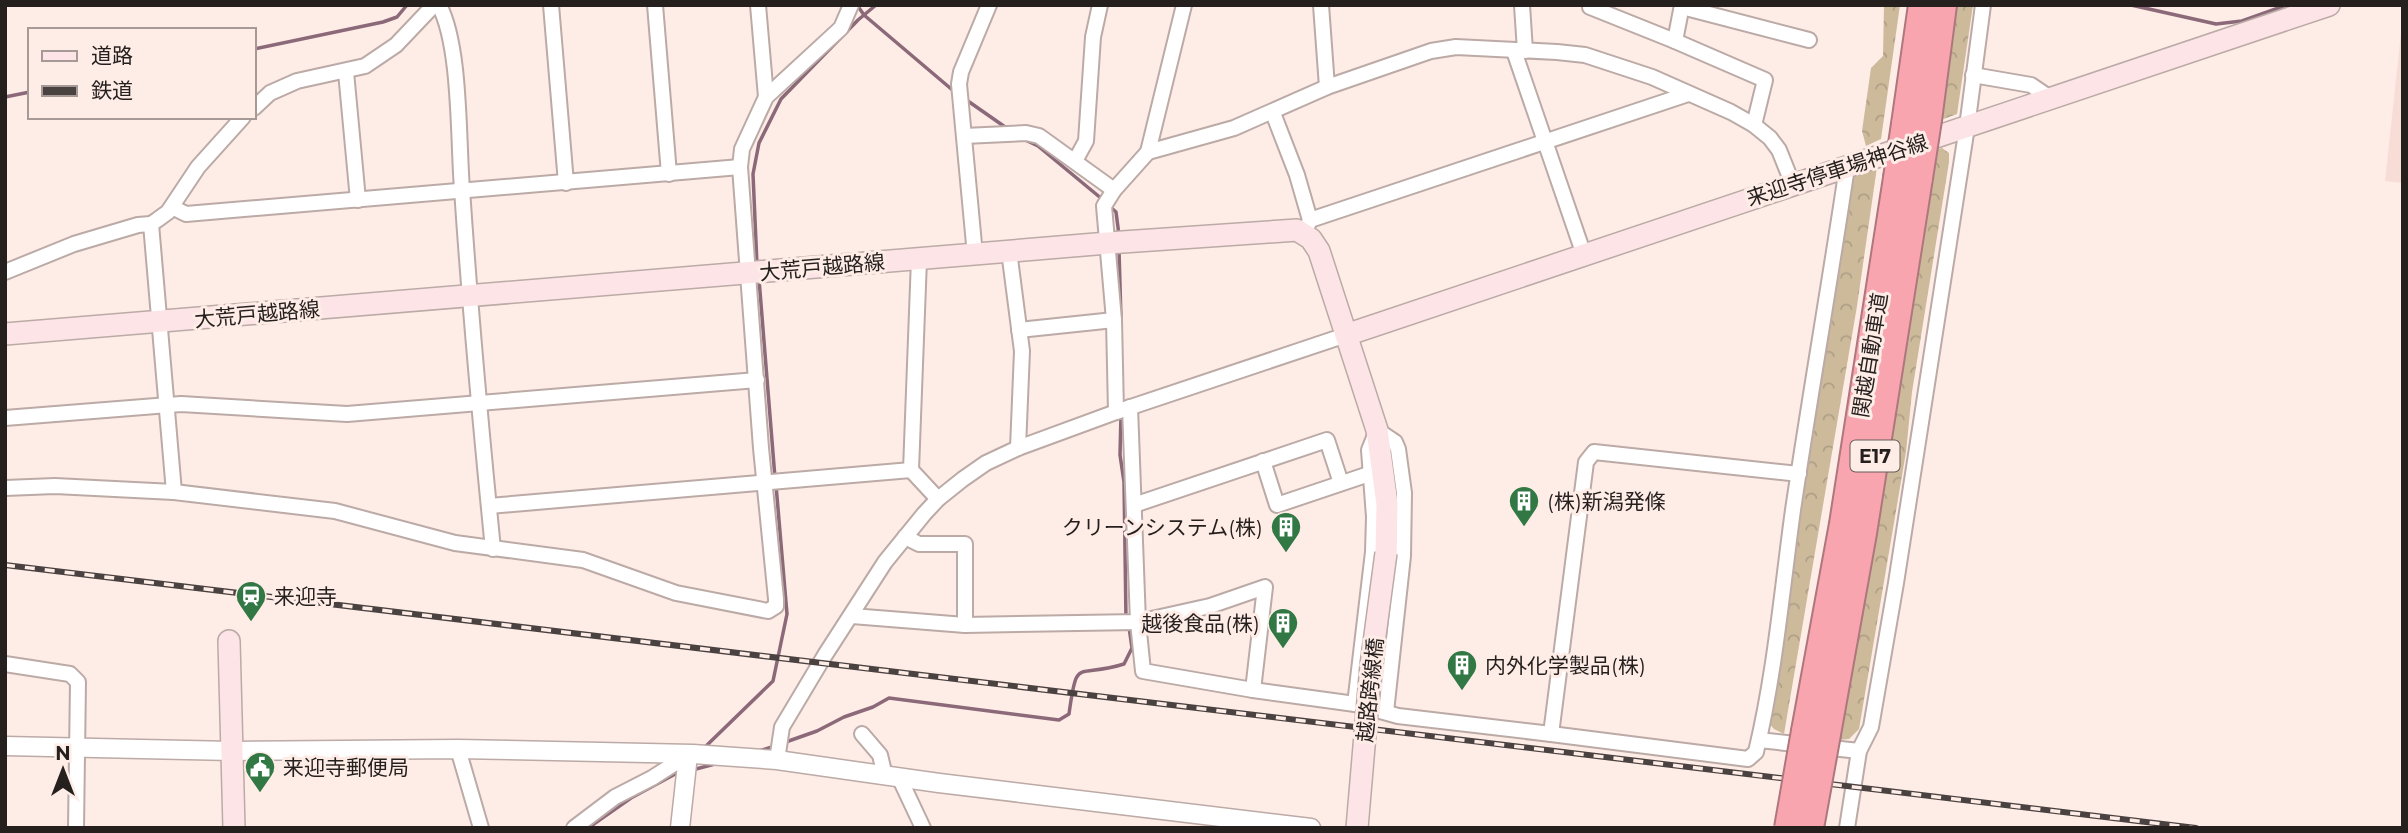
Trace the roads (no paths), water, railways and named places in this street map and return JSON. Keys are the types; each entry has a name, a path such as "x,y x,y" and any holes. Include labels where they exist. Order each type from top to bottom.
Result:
{"highway":[{"name":"関越自動車道","path":"1916,122 1922,5"},
{"name":"関越自動車道","path":"1810,828 1816,732 1845,511 1908,178 1916,122 1943,5"},
{"name":"関越自動車道","path":"1788,828 1816,732"}],"main road":[{"name":"来迎寺停車場神谷線","path":"1346,335 1967,127 2285,13 2329,5"},
{"name":"大荒戸越路線","path":"5,334 1307,226"},
{"path":"1307,226 1318,251 1377,430"},
{"name":"越路跨線橋","path":"1357,828 1371,665 1386,553 1387,505 1377,430"},
{"path":"229,641 234,828"}],"street":[{"path":"256,106 270,93 297,81 365,66 389,50 436,5 449,31 493,549"},
{"path":"551,5 566,183"},
{"path":"655,5 669,174"},
{"path":"758,5 765,97"},
{"path":"5,488 55,486 174,492 335,511 455,543 583,560 676,593 768,611 776,606 776,599 748,274 740,167 742,149 765,97 841,28 851,5"},
{"path":"975,255 960,99 961,72 989,5"},
{"path":"1075,161 1086,141 1093,37 1100,5"},
{"path":"1185,5 1148,152 1114,190 1104,206 1134,505 1138,622 1143,671 1356,704 1398,716 1748,759 1756,752 1759,740 1847,167"},
{"path":"1321,5 1327,87"},
{"path":"1522,5 1519,51 1545,141 1584,255"},
{"path":"1590,5 1765,80 1754,125"},
{"path":"1847,828 1859,751 1871,727 1896,583 1967,127 1983,5"},
{"path":"1675,41 1682,6 1809,40"},
{"path":"1148,152 1234,128 1327,87 1443,48 1519,51 1585,55 1652,77 1731,112 1770,138 1779,150 1793,185"},
{"path":"346,72 358,200"},
{"path":"1973,75 2031,85 2050,98"},
{"path":"1273,113 1307,226 1545,141 1688,94"},
{"path":"5,272 74,244 138,225 151,224 172,207 181,189 198,167 241,119"},
{"path":"964,136 1026,132 1039,136 1114,190"},
{"path":"172,207 186,214 740,167"},
{"path":"151,224 174,492"},
{"path":"1009,251 1022,351 1018,448"},
{"path":"919,259 911,470 938,499"},
{"path":"1019,330 1114,320"},
{"path":"777,760 782,727 886,562 938,499 986,463 1018,448 1123,410 1346,335"},
{"path":"5,418 167,404 347,414 757,380"},
{"path":"1356,704 1373,552 1374,517 1369,450 1377,430 1395,442 1398,449 1404,493 1403,556 1386,712"},
{"path":"1134,505 1327,440 1341,483"},
{"path":"1551,734 1586,462 1594,452 1799,474"},
{"path":"1263,461 1277,505 1372,473"},
{"path":"489,506 911,470"},
{"path":"905,537 919,544 965,544 965,625"},
{"path":"852,615 965,625 1138,622 1210,606 1265,587 1253,690"},
{"path":"5,664 70,674 78,682 76,828"},
{"path":"862,733 880,755 923,828"},
{"path":"1759,740 1859,751"},
{"path":"5,746 233,751 458,749 691,754 777,760 892,777 1311,828"},
{"path":"458,749 481,828"},
{"path":"574,828 615,797 691,754"},
{"path":"680,828 691,754"}],"waterway":[{"path":"256,49 383,22 397,17 407,5"},
{"path":"857,5 864,15 956,93"},
{"path":"757,265 753,174 759,143 781,99 876,5"},
{"path":"2131,5 2216,24 2242,21 2287,5"},
{"path":"5,97 28,92"},
{"path":"965,99 1008,129"},
{"path":"1019,137 1038,146 1102,199"},
{"path":"1108,205 1116,212 1119,235"},
{"path":"1119,250 1121,319"},
{"path":"759,279 775,478"},
{"path":"1121,414 1126,619"},
{"path":"705,747 773,681 787,614 776,485"},
{"path":"783,743 817,731 889,698 1059,720 1069,714 1077,676 1088,671 1124,664 1132,648 1129,627"},
{"path":"759,751 775,746"},
{"path":"692,770 715,764"},
{"path":"588,828 631,798 679,772"}],"railway":[{"path":"5,565 2196,828"}],"place":[{"name":"(株)新潟発條","path":"1524,528"},
{"name":"クリーンシステム(株)","path":"1286,554"},
{"name":"来迎寺","path":"251,623"},
{"name":"越後食品(株)","path":"1283,650"},
{"name":"内外化学製品(株)","path":"1462,692"},
{"name":"来迎寺郵便局","path":"260,794"}]}
